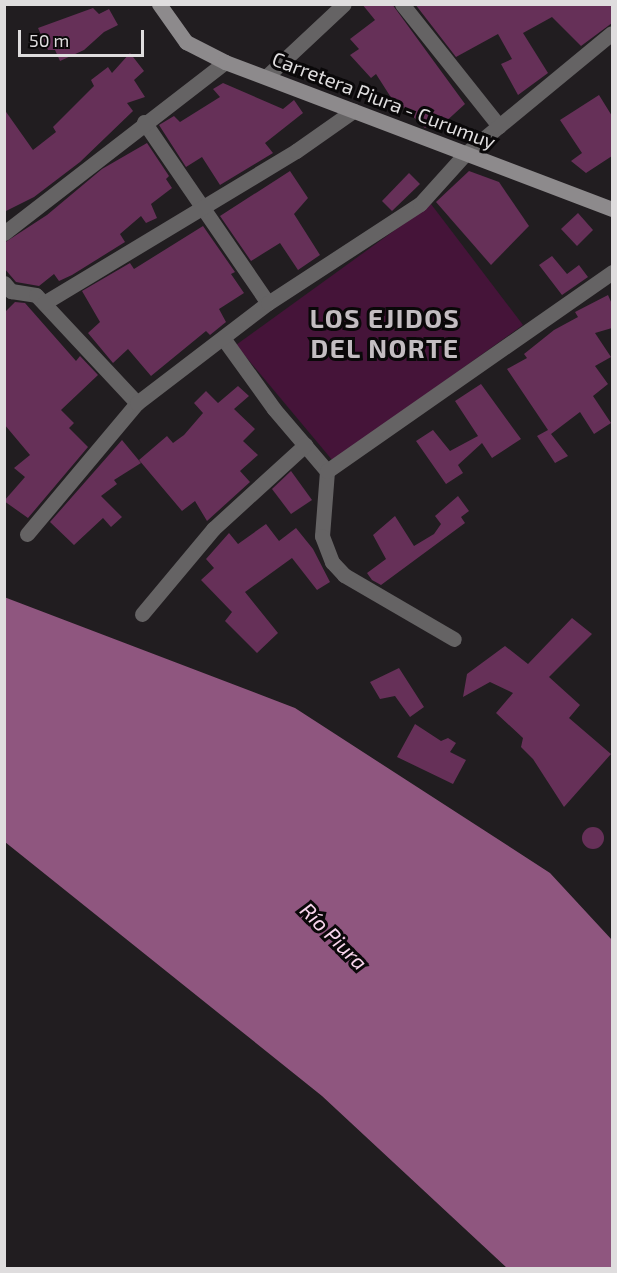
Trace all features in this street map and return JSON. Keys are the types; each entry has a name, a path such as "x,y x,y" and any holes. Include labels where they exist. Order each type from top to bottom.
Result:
{"main road":[{"name":"Carretera Piura - Curumuy","path":"159,4 186,42 225,62 267,76 612,209"}],"street":[{"path":"267,76 344,4"},
{"path":"402,4 499,126"},
{"path":"27,534 137,403 268,303 420,204 465,154 612,33"},
{"path":"4,233 144,122 225,62"},
{"path":"44,303 296,151 353,111"},
{"path":"144,122 268,303"},
{"path":"327,471 612,272"},
{"path":"7,291 36,295 137,403"},
{"path":"222,338 327,471 322,536 332,562 344,575 454,639"},
{"path":"142,614 213,529 305,445"}],"shaded area":[{"path":"431,204 523,325 333,461 236,345"}],"water":[{"name":"Río Piura","path":"4,597 295,708 550,873 612,940 612,1268 507,1268 322,1096 5,842"}],"building":[{"path":"362,4 392,4 465,104 442,125 436,118 425,128 403,107 399,110 376,74 371,78 350,55 359,49 350,39 375,20"},
{"path":"415,4 612,4 612,23 581,46 552,17 523,33 548,73 518,95 501,64 512,59 498,34 456,57"},
{"path":"93,8 99,14 109,9 118,25 104,32 84,50 60,61 55,50 48,50 38,28"},
{"path":"130,53 144,71 134,80 145,97 127,103 133,111 80,162 34,197 4,212 4,109 33,150 56,132 53,127 94,86 91,80 108,67 112,73"},
{"path":"223,83 283,109 294,100 303,113 265,143 273,153 220,185 202,157 186,167 159,125 174,116 180,122 220,97 213,89"},
{"path":"599,95 612,116 612,156 586,173 571,161 582,153 560,120"},
{"path":"147,143 169,176 166,179 172,188 151,204 157,218 146,223 141,216 120,234 125,242 59,281 54,274 39,286 16,282 4,268 4,243 47,215 102,169"},
{"path":"290,171 308,198 294,214 320,255 298,270 280,243 251,261 220,216"},
{"path":"469,171 499,182 529,226 491,265 436,202"},
{"path":"409,173 420,184 392,211 382,201"},
{"path":"578,213 593,230 577,246 561,229"},
{"path":"203,226 235,272 231,274 244,293 219,309 226,322 210,335 206,331 151,376 128,349 113,363 88,333 100,322 82,291 130,263 134,269"},
{"path":"552,256 567,274 579,265 588,277 562,295 539,265"},
{"path":"608,295 612,304 612,328 595,333 611,357 595,366 608,384 593,396 611,423 594,434 580,412 551,434 568,456 555,463 537,436 548,430 507,369 527,358 524,354 554,330 578,317 575,312"},
{"path":"15,302 25,303 76,361 80,356 98,375 61,410 74,423 69,428 88,447 28,518 4,501 25,477 14,468 30,455 4,424 4,313"},
{"path":"481,384 521,439 492,458 482,443 458,465 463,473 446,484 416,441 433,430 450,451 478,436 455,401"},
{"path":"238,386 249,396 234,409 255,429 243,441 258,455 240,471 250,482 207,521 195,501 182,511 139,460 167,436 173,443 184,435 203,413 194,403 206,391 218,403"},
{"path":"122,440 141,463 114,480 117,484 101,496 122,517 111,527 103,518 74,545 50,522"},
{"path":"291,471 312,500 291,514 272,489"},
{"path":"458,496 469,511 461,517 465,523 381,585 372,580 367,573 386,559 373,535 395,516 414,546 434,534 441,524 435,516"},
{"path":"266,524 279,541 296,528 313,549 330,582 317,590 292,558 245,592 278,633 257,653 225,621 232,612 201,580 214,568 206,559 229,533 238,544"},
{"path":"572,618 592,634 549,677 580,705 569,718 611,754 564,807 533,759 521,747 523,738 496,713 513,693 490,682 463,697 467,674 505,646 528,664"},
{"path":"399,668 424,707 410,717 395,696 380,699 370,682"},
{"path":"415,724 441,741 448,738 456,743 450,752 466,760 453,784 397,757"},
{"path":"593,827 601,830 604,838 601,846 593,849 585,846 582,838 585,830"}],"district":[{"name":"LOS EJIDOS DEL NORTE","path":"385,333"}]}
